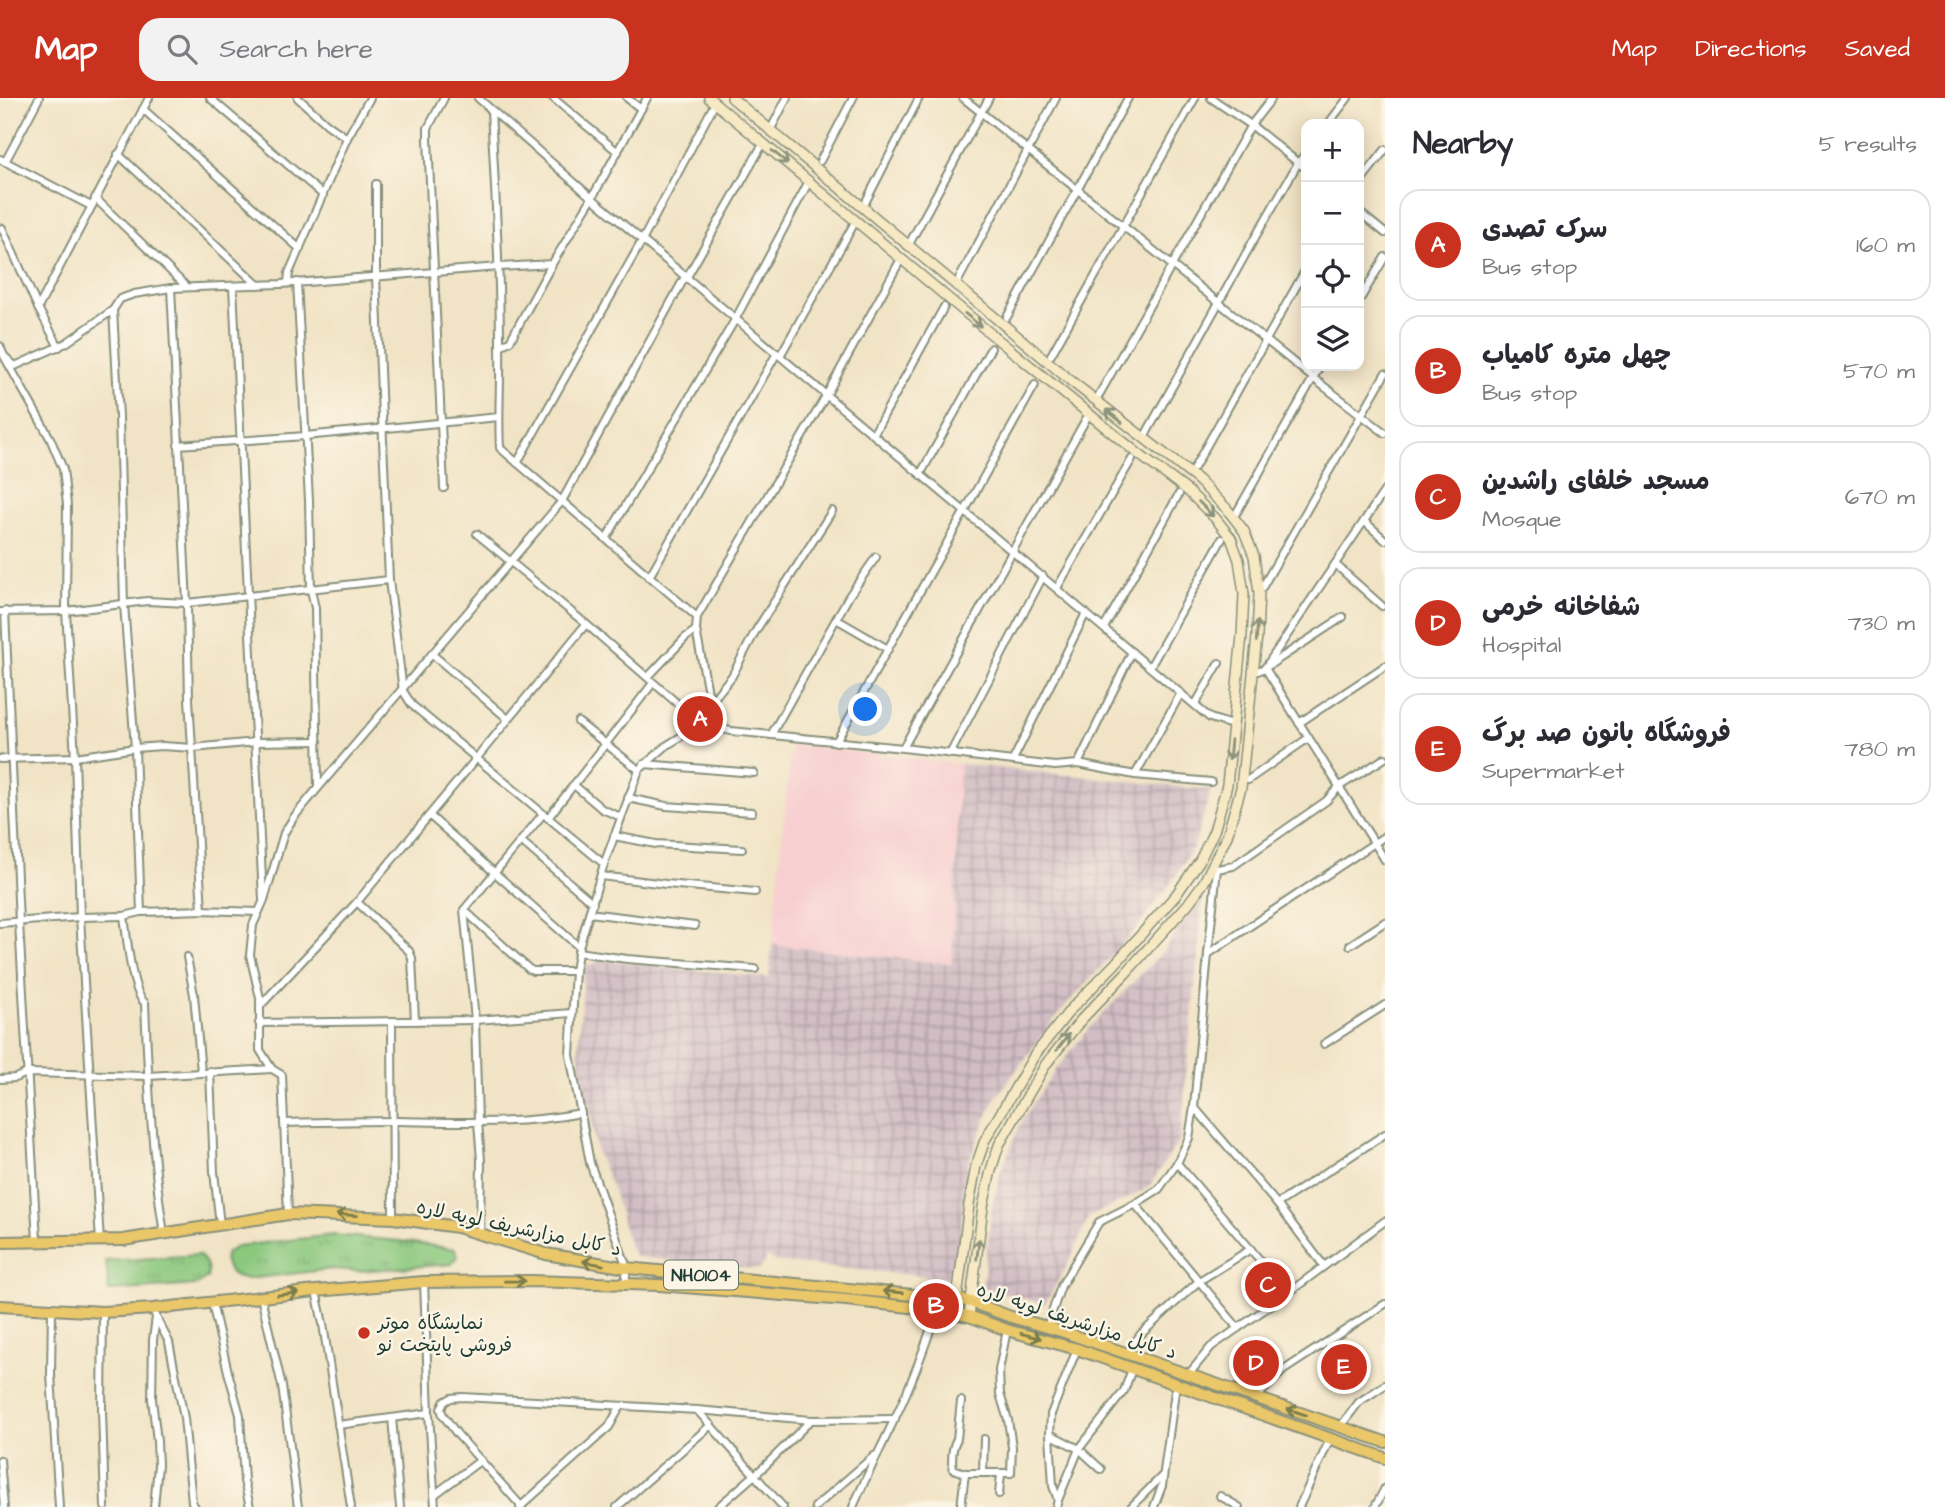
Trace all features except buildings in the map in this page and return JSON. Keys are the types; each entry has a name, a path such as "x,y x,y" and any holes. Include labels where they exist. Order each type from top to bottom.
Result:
{"highway":[{"name":"د کابل مزارشریف لویه لاره","path":"0,1242 100,1242 288,1214 393,1218 457,1227 546,1254 627,1268 957,1299 1385,1442"},
{"name":"د کابل مزارشریف لویه لاره","path":"0,1306 155,1313 212,1303 316,1291 424,1282 531,1281 625,1283 753,1291 937,1310 970,1316 1007,1330 1077,1349 1385,1458"}],"main road":[{"path":"732,98 1071,381 1198,480 1227,509 1244,531 1254,556 1259,593 1241,788 1227,836 1215,868 1172,922 1081,1020 1046,1064 1015,1114 999,1145 991,1170 983,1207 970,1316"},
{"path":"712,101 1062,392 1188,491 1231,538 1239,560 1244,594 1242,635 1227,785 1214,831 1192,875 1161,914 1070,1010 1034,1056 985,1140 976,1166 969,1205 955,1314"},
{"path":"1062,392 1071,381"}],"street":[{"path":"39,98 3,160 91,206"},
{"path":"38,308 149,98"},
{"path":"210,98 323,195"},
{"path":"298,98 347,138"},
{"path":"288,282 289,273 347,138 370,98"},
{"path":"444,98 428,128 444,488"},
{"path":"478,98 592,198 1210,718 1232,725"},
{"path":"553,98 618,152"},
{"path":"627,98 641,109"},
{"path":"500,346 510,341 647,98"},
{"path":"773,125 787,98"},
{"path":"820,161 853,98"},
{"path":"864,205 919,98"},
{"path":"963,98 1385,433"},
{"path":"908,246 989,98"},
{"path":"958,281 1056,98"},
{"path":"1007,317 1128,98"},
{"path":"1051,355 1195,98"},
{"path":"1211,98 1251,125 1301,165"},
{"path":"1099,395 1251,125 1272,98"},
{"path":"1332,119 1348,98"},
{"path":"517,463 643,239 712,101"},
{"path":"142,109 300,249"},
{"path":"491,110 499,267 500,448 697,617"},
{"path":"288,1214 282,1075 272,1069 260,1050 260,998 250,955 253,925 264,900 284,834 318,788 562,501 760,149"},
{"path":"1360,182 1385,150"},
{"path":"118,154 258,285"},
{"path":"1146,434 1301,159"},
{"path":"376,184 376,276 389,580 403,691 412,705 604,863"},
{"path":"606,539 736,318 807,185"},
{"path":"95,198 187,287"},
{"path":"1364,216 1385,233"},
{"path":"649,577 854,224"},
{"path":"1,228 59,347"},
{"path":"1364,293 1385,257"},
{"path":"625,1283 627,1268 590,1163 570,1055 575,971 579,949 604,863 641,767 666,746 702,724 710,713 695,630 697,617 827,394 901,259"},
{"path":"4,356 15,366 59,347 113,310 120,299 134,294 171,288 258,285 552,264"},
{"path":"1194,468 1301,278"},
{"path":"297,282 311,590 315,608 318,788"},
{"path":"233,286 264,900"},
{"path":"171,288 202,910"},
{"path":"874,433 944,307"},
{"path":"113,310 124,604 135,748 141,912"},
{"path":"0,346 50,438 63,469 67,505 66,611 75,757 80,917 100,1242"},
{"path":"921,473 991,348"},
{"path":"1237,512 1317,371"},
{"path":"1259,593 1385,374"},
{"path":"836,742 1035,385"},
{"path":"178,445 499,417"},
{"path":"903,748 1086,418"},
{"path":"1057,588 1132,459"},
{"path":"1265,668 1385,490"},
{"path":"1104,628 1180,494"},
{"path":"710,703 732,676 755,632 832,511"},
{"path":"1364,521 1385,540"},
{"path":"477,534 702,724 731,731 1055,766 1078,764 1135,775 1211,782"},
{"path":"1150,667 1222,539"},
{"path":"771,735 849,596 876,557"},
{"path":"1335,564 1382,606"},
{"path":"950,754 1042,576"},
{"path":"37,1241 3,611 66,611 147,601 187,603 389,580"},
{"path":"1013,760 1086,613"},
{"path":"1252,673 1265,668 1343,617"},
{"path":"836,619 888,649"},
{"path":"259,1007 357,901 586,624"},
{"path":"480,1234 481,1160 475,1020 464,910 521,841 574,785 650,680 695,630"},
{"path":"1078,764 1132,652"},
{"path":"432,654 508,719"},
{"path":"1195,705 1219,663"},
{"path":"1299,723 1385,666"},
{"path":"1265,668 1385,860"},
{"path":"1135,775 1181,692"},
{"path":"578,722 641,767 754,773"},
{"path":"1248,780 1307,739"},
{"path":"0,760 75,757 135,748 193,748 256,742 318,741"},
{"path":"1047,1327 1061,1286 1098,1222 1159,1189 1177,1163 1189,1138 1215,868 1233,866 1326,801 1340,786 1385,758"},
{"path":"574,785 602,809 621,817"},
{"path":"628,798 666,806 752,812"},
{"path":"429,816 579,949 627,959 755,969"},
{"path":"614,836 656,844 741,849"},
{"path":"1208,954 1385,836"},
{"path":"521,841 593,903"},
{"path":"601,876 755,892"},
{"path":"357,901 410,951 415,1021"},
{"path":"464,910 529,969 575,971"},
{"path":"0,923 124,916 141,912 258,912"},
{"path":"589,913 695,926"},
{"path":"124,916 131,967 140,999 145,1003 148,1076 164,1234"},
{"path":"1350,944 1385,922"},
{"path":"187,957 194,995 201,1072"},
{"path":"1324,1044 1385,1005"},
{"path":"259,1023 475,1020 572,1013"},
{"path":"391,1021 393,1218"},
{"path":"0,1079 15,1078 27,1073 148,1076 272,1069"},
{"path":"210,1071 214,1172 220,1226"},
{"path":"1194,1107 1277,1204 1324,1266"},
{"path":"284,1123 517,1121 581,1114"},
{"path":"1277,1204 1385,1134"},
{"path":"1177,1163 1288,1293"},
{"path":"1135,1204 1238,1328"},
{"path":"1188,1375 1211,1347 1385,1221"},
{"path":"1127,1354 1140,1335 1199,1282 1251,1249"},
{"path":"424,1282 435,1507"},
{"path":"316,1291 351,1507"},
{"path":"261,1297 282,1386 298,1507"},
{"path":"212,1303 240,1415 244,1481 250,1507"},
{"path":"1256,1398 1284,1370 1385,1304"},
{"path":"52,1309 51,1374 59,1507"},
{"path":"853,1507 895,1419 925,1347 937,1310"},
{"path":"103,1312 105,1507"},
{"path":"154,1507 158,1465 158,1441 152,1399 155,1313"},
{"path":"155,1313 172,1354 184,1418 192,1502 195,1507"},
{"path":"961,1401 951,1464 953,1469 965,1473 1008,1475 1012,1471 1012,1447 1000,1394 999,1370 1007,1330"},
{"path":"1057,1503 1053,1486 1051,1414 1077,1349"},
{"path":"1057,1503 1079,1449 1124,1391 1132,1370"},
{"path":"1153,1507 1162,1486 1176,1384"},
{"path":"1340,1427 1359,1402 1385,1385"},
{"path":"428,1397 444,1402"},
{"path":"620,1406 609,1427 521,1507 443,1415 441,1409 444,1402 451,1398 463,1397 697,1410 811,1420 895,1419"},
{"path":"697,1410 783,1507"},
{"path":"338,1424 429,1413"},
{"path":"392,1418 400,1507"},
{"path":"718,1507 765,1466 811,1420"},
{"path":"617,1507 711,1425"},
{"path":"1050,1434 1079,1449 1101,1469"},
{"path":"984,1439 984,1472"},
{"path":"1299,1507 1330,1439"},
{"path":"814,1507 876,1455"},
{"path":"0,1460 4,1507"},
{"path":"434,1494 481,1461"},
{"path":"961,1507 965,1473"},
{"path":"999,1494 1001,1474"},
{"path":"1131,1507 1162,1476"},
{"path":"1375,1507 1385,1488"},
{"path":"1220,1496 1239,1507"}],"shaded area":[{"path":"791,744 960,764 952,964 772,945"},
{"path":"960,764 1211,790 1193,848 1171,883 1135,930 1059,1013 997,1096 969,1161 956,1279 776,1262 767,1257 760,1269 636,1257 630,1248 614,1193 597,1152 578,1051 585,964 596,964 596,959 769,978 772,945 952,964"},
{"path":"1204,894 1180,1139 1148,1188 1089,1217 1070,1260 1045,1304 982,1287 993,1201 1002,1168 1022,1120 1055,1071 1090,1027 1159,956"}],"green space":[{"path":"334,1235 455,1249 457,1257 451,1264 359,1271 332,1269 247,1279 232,1274 224,1259 227,1253 237,1246"},
{"path":"199,1255 207,1265 208,1274 207,1278 197,1285 109,1291 106,1261"}],"place":[{"name":"سرک تصدی","path":"700,719"},
{"name":"مسجد خلفای راشدین","path":"1268,1285"},
{"name":"چهل متره کامیاب","path":"936,1306"},
{"name":"نمایشگاه موتر فروشی پایتخت نو","path":"364,1333"},
{"name":"شفاخانه خرمی","path":"1256,1363"},
{"name":"فروشگاه بانون صد برگ","path":"1344,1367"}]}
